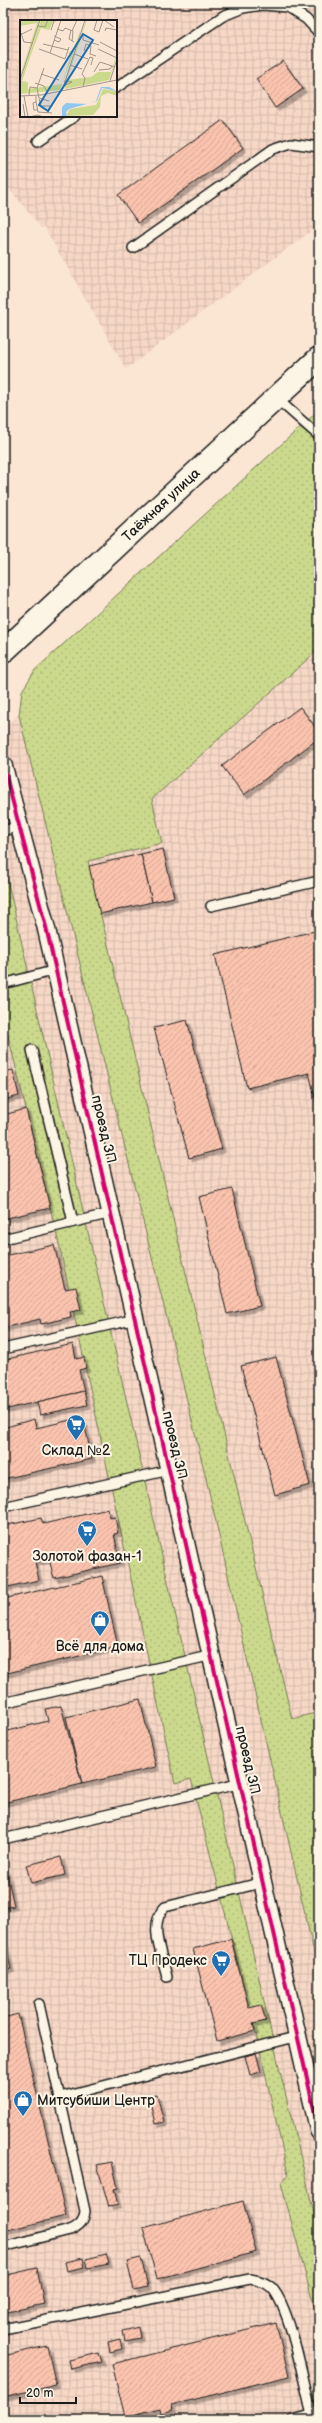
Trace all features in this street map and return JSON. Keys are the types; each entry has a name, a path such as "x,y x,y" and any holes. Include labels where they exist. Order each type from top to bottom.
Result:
{"highway":[{"name":"Таёжная улица","path":"3,652 319,358"}],"street":[{"name":"проезд 3П","path":"3,765 56,970 319,2127"}],"lane":[{"path":"117,87 223,16 243,8 263,5 287,7 306,19 319,33"},
{"path":"38,140 73,117"},
{"path":"133,248 273,149 291,143 319,147"},
{"path":"276,398 319,436"},
{"path":"3,831 19,826"},
{"path":"211,906 319,881"},
{"path":"3,984 56,970"},
{"path":"32,1050 72,1222"},
{"path":"3,1239 112,1213"},
{"path":"3,1349 136,1319"},
{"path":"3,1507 170,1470"},
{"path":"3,1703 212,1655"},
{"path":"3,1839 242,1783"},
{"path":"167,1977 156,1929 159,1912 165,1907 264,1882"},
{"path":"3,2247 70,2230 78,2227 84,2219 85,2211 39,2004"},
{"path":"60,2097 299,2036"},
{"path":"3,2329 250,2279 262,2281 271,2287 280,2299 285,2310 315,2414 293,2420"}],"shaded area":[{"path":"3,3 319,3 319,225 126,369 44,227 41,228 3,181"},
{"path":"319,437 319,2420 3,2420 3,729"}],"green space":[{"path":"319,410 319,649 152,799 162,843 88,861 292,1719 319,1712 319,1975 205,1474 19,715 22,691 35,670"},
{"path":"3,861 280,2071 319,2234 319,2325 281,2183 288,2174 259,2046 191,1779 175,1783 59,1244 8,1035 3,1040"}],"building":[{"path":"283,61 303,89 275,108 256,79"},
{"path":"319,107 319,119 313,111"},
{"path":"223,120 243,148 138,223 118,195"},
{"path":"300,707 319,732 319,738 244,795 222,766"},
{"path":"163,849 174,897 152,902 141,854"},
{"path":"141,854 152,902 100,914 89,866"},
{"path":"319,930 319,1113 309,1073 247,1088 215,955"},
{"path":"187,1020 222,1149 189,1158 154,1028"},
{"path":"13,1070 19,1096 3,1100 3,1072"},
{"path":"26,1109 50,1208 3,1219 3,1115"},
{"path":"232,1189 260,1306 227,1314 199,1197"},
{"path":"54,1245 65,1289 76,1287 81,1310 70,1312 71,1317 41,1324 40,1319 3,1328 3,1256"},
{"path":"73,1344 76,1359 84,1357 86,1368 79,1370 84,1391 3,1410 3,1360"},
{"path":"276,1357 310,1485 275,1495 241,1366"},
{"path":"84,1391 87,1405 40,1415 37,1402"},
{"path":"34,1419 36,1428 71,1420 72,1425 84,1422 92,1459 3,1479 3,1428"},
{"path":"108,1509 110,1518 115,1517 118,1533 114,1534 120,1563 54,1578 49,1559 35,1562 39,1580 3,1588 3,1526 41,1518 43,1524"},
{"path":"102,1576 118,1647 3,1674 3,1599"},
{"path":"140,1699 156,1767 82,1784 66,1717"},
{"path":"61,1706 82,1784 3,1803 3,1732 48,1721 45,1709"},
{"path":"61,1857 65,1875 31,1883 26,1865"},
{"path":"3,1865 5,1865 14,1906 3,1908"},
{"path":"3,1936 11,1969 3,1970"},
{"name":"ТЦ Продекс","path":"231,1939 249,2008 261,2005 266,2021 253,2024 255,2031 217,2041 193,1949"},
{"name":"Митсубиши Центр","path":"18,2014 66,2216 3,2231 3,2018"},
{"path":"256,2053 261,2072 250,2075 245,2056"},
{"path":"157,2095 164,2122 155,2124 149,2097"},
{"path":"112,2162 118,2188 114,2189 118,2205 109,2207 97,2165"},
{"path":"243,2201 256,2252 157,2279 143,2228"},
{"path":"106,2254 109,2264 88,2268 86,2259"},
{"path":"83,2258 85,2267 67,2271 65,2262"},
{"path":"141,2258 148,2287 134,2290 127,2261"},
{"path":"37,2268 44,2304 3,2313 3,2276"},
{"path":"276,2323 289,2376 172,2405 173,2410 161,2413 160,2408 125,2417 112,2364"},
{"path":"138,2327 140,2338 125,2341 123,2331"},
{"path":"120,2339 122,2349 110,2352 108,2342"},
{"path":"47,2346 56,2385 3,2397 3,2356"},
{"path":"99,2353 102,2362 71,2369 69,2360"}],"cycle path":[{"path":"3,765 46,927 319,2131"}],"place":[{"name":"Склад №2","path":"76,1441"},
{"name":"Золотой фазан-1","path":"87,1547"},
{"name":"Всё для дома","path":"100,1637"},
{"name":"ТЦ Продекс","path":"221,1977"},
{"name":"Митсубиши Центр","path":"23,2117"}]}
